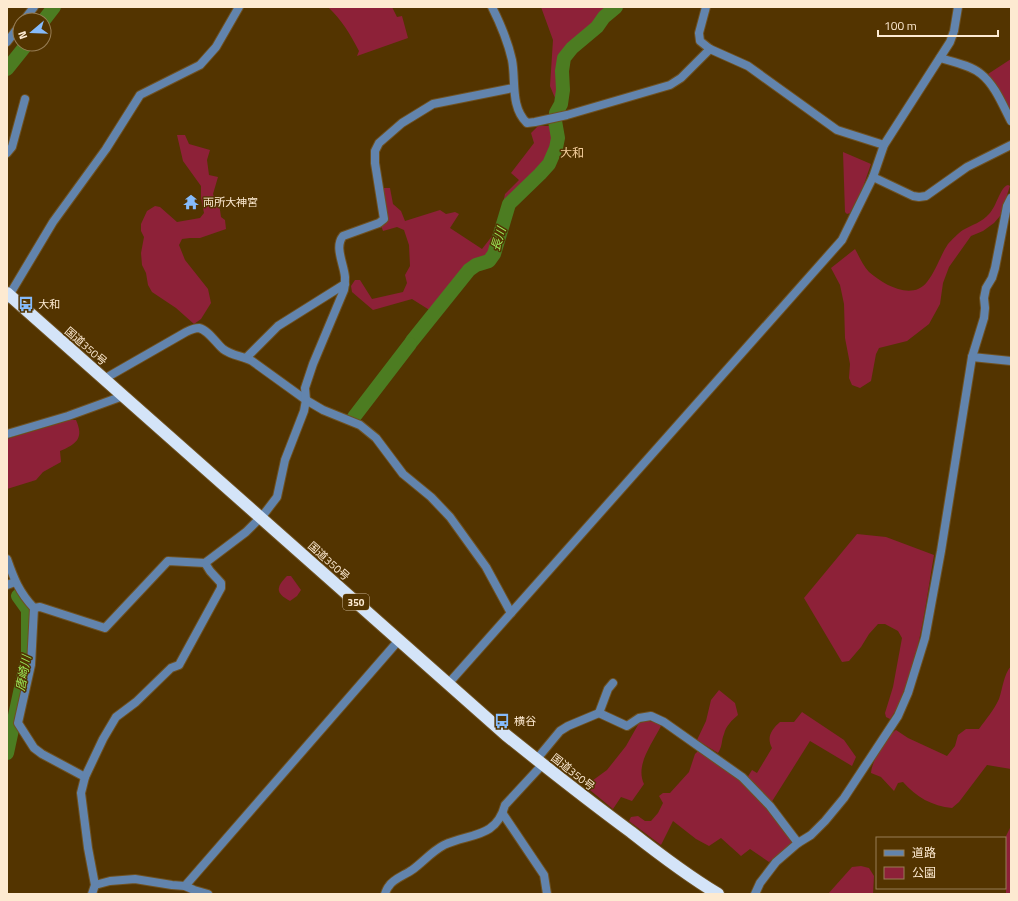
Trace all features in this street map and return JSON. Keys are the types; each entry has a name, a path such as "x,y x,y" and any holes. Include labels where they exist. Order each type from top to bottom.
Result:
{"highway":[{"name":"国道350号","path":"8,296 104,379 506,735 539,762 694,879 718,894"}],"street":[{"path":"8,296 54,222 106,149 140,95 200,66 216,47 239,7"},
{"path":"492,7 512,60 514,97 523,119 527,122 535,122 567,115 670,85 681,78 710,49"},
{"path":"706,7 699,33 700,41 710,49 748,66 837,130 884,145"},
{"path":"448,684 842,240 873,177 884,145 950,42 954,31 958,7"},
{"path":"940,58 964,65 980,73 990,82 1011,122"},
{"path":"34,608 40,607 105,628 168,561 205,563 246,532 261,518 277,497 285,460 302,416 306,400 305,388 313,364 344,290 345,277 339,240 342,236 379,223 384,219 375,163 375,151 379,143 402,123 433,104 513,88"},
{"path":"7,153 12,147 24,99"},
{"path":"873,177 913,196 926,196 967,167 1011,145"},
{"path":"755,894 760,883 776,862 798,843 811,835 826,821 844,798 898,716 908,693 925,638 941,551 972,357 984,318 984,298 986,288 992,278 995,268 1007,206 1011,198"},
{"path":"246,358 264,338 278,326 345,284"},
{"path":"104,379 194,329 200,328 230,354 252,361 306,400 324,410 360,426 376,438 402,474 431,497 450,516 486,567 511,612"},
{"path":"972,357 1011,361"},
{"path":"7,434 68,416 123,396"},
{"path":"7,558 11,584 34,608 31,665 18,723 34,748 42,754 85,777"},
{"path":"92,894 95,885 82,807 81,792 85,777 103,739 116,718 136,702 171,668 180,665 221,588 221,583 205,563"},
{"path":"185,886 399,640"},
{"path":"385,894 389,885 413,869 430,853 444,845 483,833 492,827 502,814 505,805 539,762 560,731 599,713 608,689 613,683"},
{"path":"599,713 627,726 639,718 651,716 664,722 742,777 770,806 798,843"},
{"path":"502,814 544,875 547,894"},
{"path":"95,885 110,881 135,879 185,886 208,894"}],"green space":[{"path":"328,7 392,7 397,17 402,16 408,38 357,56 359,51 349,33 342,22"},
{"path":"541,7 611,7 592,28 563,52 558,62 561,96 555,98 550,86 553,40"},
{"path":"1011,59 1011,112 988,74"},
{"path":"538,126 549,126 554,130 555,139 553,149 545,163 507,202 491,255 487,259 475,263 466,269 431,311 412,299 373,310 352,292 351,286 355,280 360,280 372,299 403,292 407,283 405,275 410,266 409,245 404,230 397,227 383,231 381,225 381,188 390,188 393,204 401,211 405,221 440,210 446,214 455,212 459,214 450,228 482,249 496,231 505,194 519,180 511,173 534,143 531,133"},
{"path":"177,135 185,135 189,144 210,150 207,160 209,175 218,177 213,194 219,203 221,217 225,220 226,229 200,238 182,239 179,245 185,260 208,289 211,303 201,319 194,324 176,308 152,292 148,285 146,273 142,265 141,253 144,237 141,231 141,224 147,211 155,206 160,207 177,222 200,218 204,213 201,198 201,186 183,161"},
{"path":"843,152 871,164 863,187 850,213 847,214 845,212"},
{"path":"1005,186 1010,186 1000,216 994,223 983,231 971,236 949,267 943,283 940,304 929,324 907,341 879,348 876,354 871,381 860,388 852,385 849,378 850,364 845,338 844,304 840,285 831,268 855,249 867,270 882,282 906,291 921,288 930,278 948,244 961,231 986,217 992,211"},
{"path":"70,420 76,420 79,436 75,443 60,451 61,462 43,472 36,480 7,489 7,439"},
{"path":"857,534 886,537 934,555 915,658 901,698 890,719 886,717 885,713 893,687 902,638 898,631 885,624 878,624 849,661 842,662 804,598"},
{"path":"287,576 291,576 301,590 297,596 290,601 282,595 279,590 281,583"},
{"path":"1011,666 1011,769 987,765 959,802 952,808 925,800 913,792 903,782 898,783 894,791 881,777 871,773 880,749 896,730 908,738 947,756 955,746 958,735 966,729 979,729 995,707 1008,670"},
{"path":"719,690 735,703 738,715 726,728 721,748 718,753 697,740 706,721 711,700"},
{"path":"802,712 844,740 856,757 852,766 810,741 771,803 747,778 752,770 757,773 772,748 770,744 770,737 775,727 780,722 794,722"},
{"path":"648,721 655,722 661,726 649,747 643,762 642,777 644,784 632,801 621,797 613,809 585,786 607,770 626,746 639,723"},
{"path":"698,751 726,768 749,788 769,810 793,843 769,862 750,849 741,856 721,838 709,846 696,839 673,821 661,845 629,821 631,817 638,816 645,821 651,821 658,813 663,803 659,796 663,793 670,793 689,772 695,754"},
{"path":"1011,826 1011,894 1006,894 1006,837"},
{"path":"861,866 869,868 874,876 873,894 828,894 852,867"}],"waterway":[{"path":"50,12 54,7"},
{"name":"長川","path":"556,113 561,104 564,58 572,48 597,27 604,17 616,7"},
{"path":"7,69 21,52"},
{"name":"長川","path":"412,341 469,270 476,265 489,261 494,254 509,204 549,164 556,148 558,138 555,121"},
{"name":"長川","path":"354,417 410,344"},
{"name":"唐崎川","path":"7,753 28,655 28,610 18,596"}],"place":[{"name":"両所大神宮","path":"191,202"},
{"name":"大和","path":"26,304"},
{"name":"横谷","path":"502,721"}],"district":[{"name":"大和","path":"572,152"}]}
